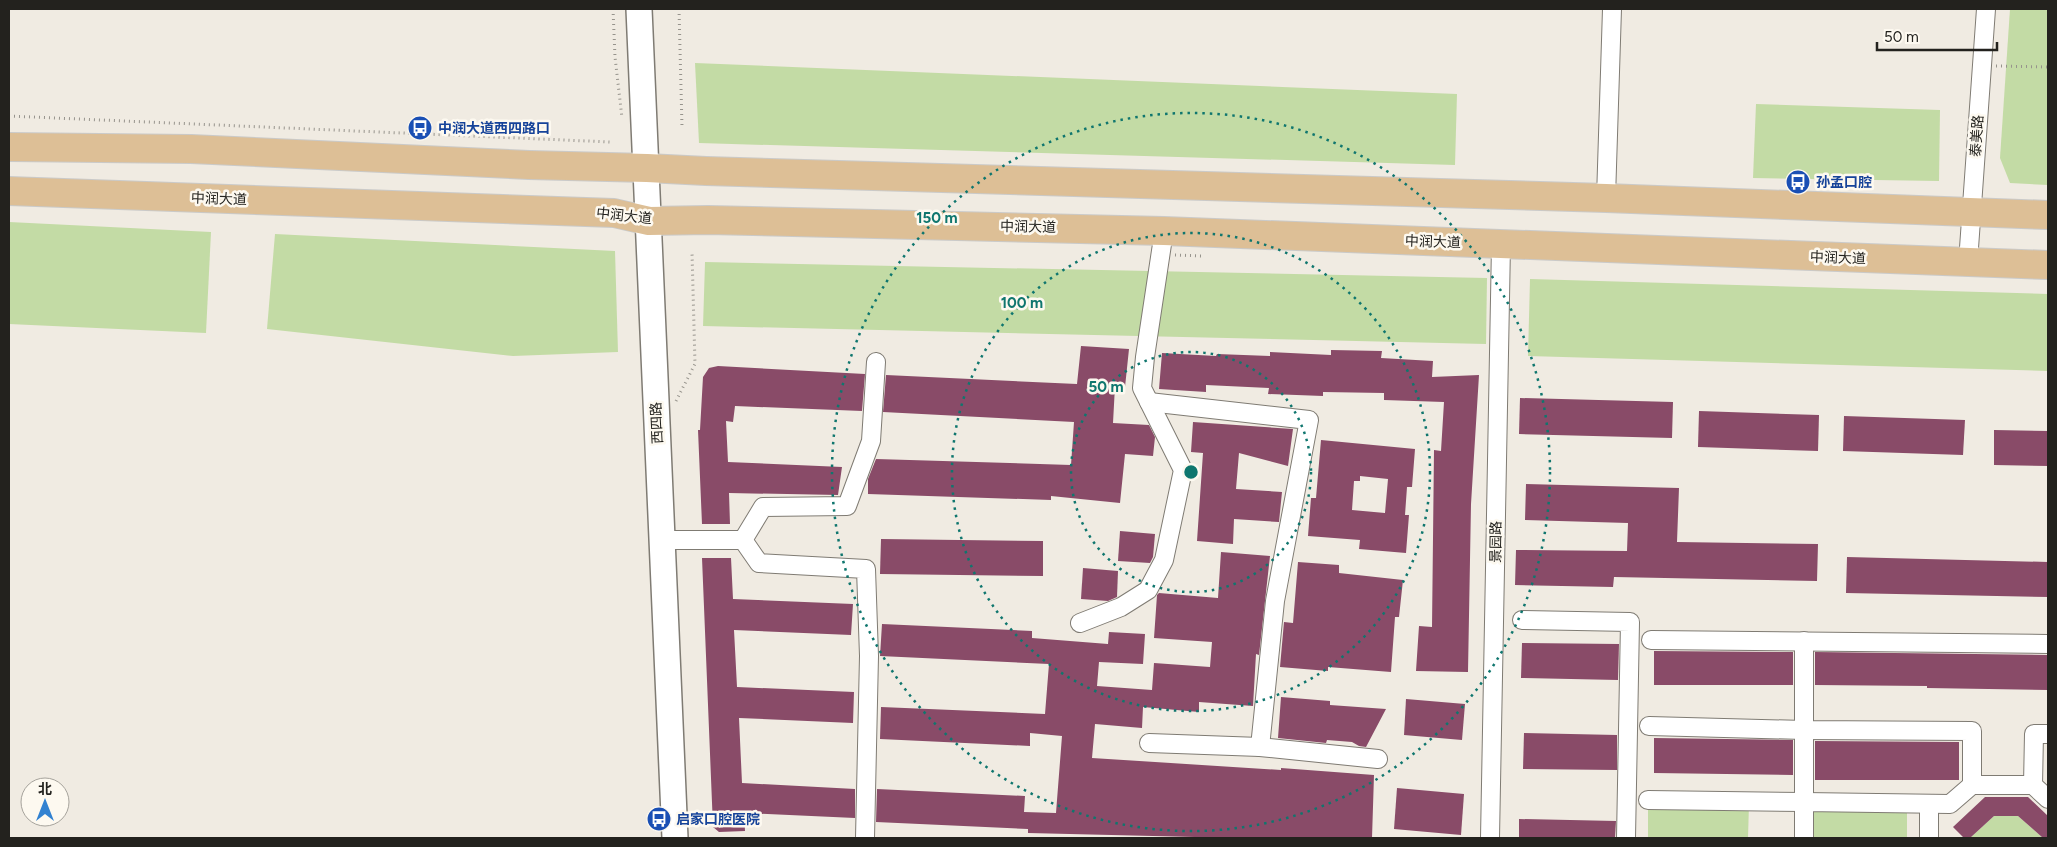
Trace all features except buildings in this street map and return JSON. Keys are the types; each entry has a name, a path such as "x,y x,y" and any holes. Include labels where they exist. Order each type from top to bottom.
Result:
{"main road":[{"path":"9,147 191,150 538,165 1606,198 2048,215"},
{"name":"中润大道","path":"9,191 614,213 657,220 1164,231 2048,265"}],"street":[{"name":"西四路","path":"639,9 655,168"},
{"name":"西四路","path":"654,9 655,168 670,540 688,838"},
{"path":"1606,198 1612,9"},
{"name":"泰美路","path":"1968,262 1986,9"},
{"name":"西四路","path":"657,220 673,408 670,540 675,838"},
{"path":"1080,623 1121,607 1148,590 1164,560 1183,470 1142,388 1164,231"},
{"name":"景园路","path":"1490,838 1501,245"},
{"path":"743,540 762,507 847,506 871,440 876,362"},
{"path":"1149,402 1309,420 1275,600 1260,747"},
{"path":"670,540 743,540"},
{"path":"743,540 759,563 866,569 868,656 865,838"},
{"path":"1522,620 1630,622 1626,838"},
{"path":"1651,640 2048,644"},
{"path":"1804,641 1804,838"},
{"path":"1649,726 1804,730 1972,731 1972,785"},
{"path":"2033,786 2034,734 2048,734"},
{"path":"1149,743 1260,747 1378,760"},
{"path":"1648,800 1950,804 1972,785 2033,786 2048,798"},
{"path":"1929,804 1929,838"}],"path":[{"path":"613,9 615,57 623,125"},
{"path":"679,9 682,127"},
{"path":"1982,66 2048,67"},
{"path":"9,116 610,142"},
{"path":"673,408 695,364 692,252"}],"green space":[{"path":"2010,9 2048,9 2048,185 2010,183 2000,158"},
{"path":"695,63 1457,94 1455,165 699,143"},
{"path":"1756,104 1940,110 1939,181 1753,178"},
{"path":"9,222 211,232 206,333 9,324"},
{"path":"275,234 615,251 618,352 513,356 267,329"},
{"path":"705,262 1487,278 1486,344 703,326"},
{"path":"1530,279 2048,294 2048,371 1528,356"},
{"path":"1648,802 1749,804 1748,838 1648,838"},
{"path":"1812,805 1907,807 1907,838 1811,838"},
{"path":"1994,816 2018,816 2043,838 1970,838"}],"place":[{"name":"中润大道西四路口","path":"420,128"},
{"name":"孙孟口腔","path":"1798,182"},
{"name":"启家口腔医院","path":"659,819"}]}
